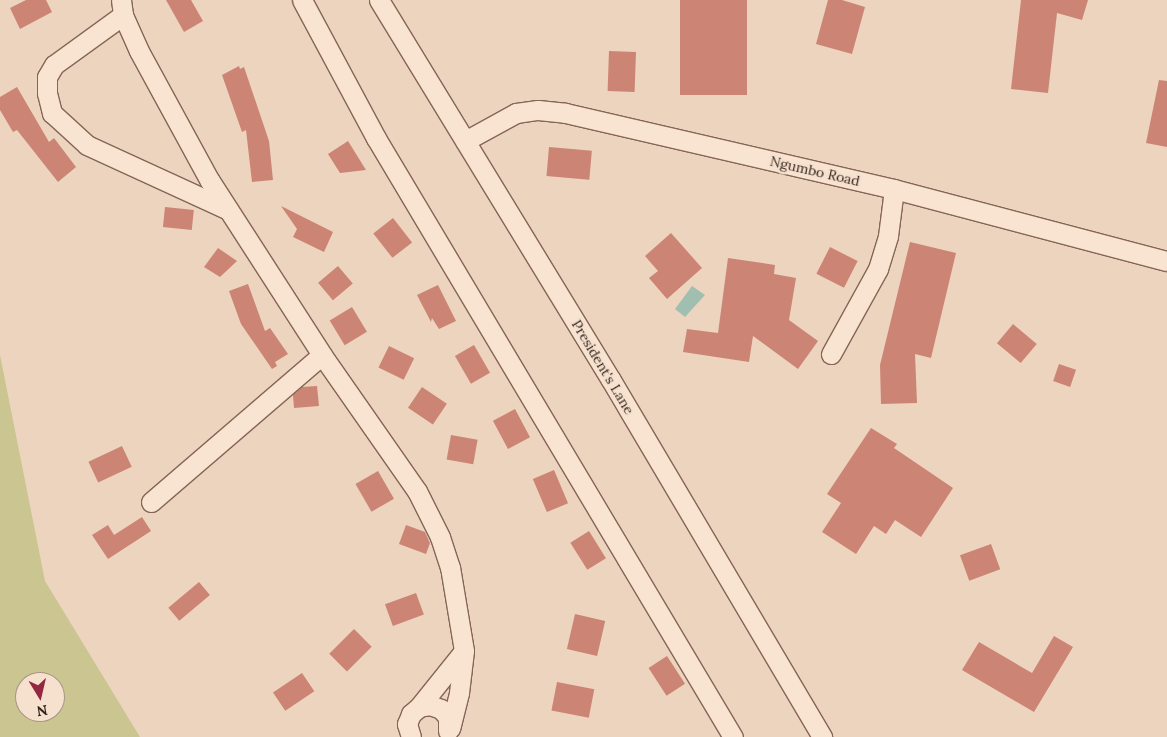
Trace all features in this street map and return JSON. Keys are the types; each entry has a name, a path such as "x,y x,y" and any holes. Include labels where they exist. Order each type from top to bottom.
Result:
{"street":[{"path":"302,0 376,138 733,737"},
{"name":"President's Lane","path":"379,0 612,380 822,737"},
{"path":"228,210 86,144 52,113 47,93 47,77 54,65 122,8 138,51 228,210 322,355 417,491 440,537 450,568 464,651 459,693 448,733"},
{"name":"Ngumbo Road","path":"465,141 516,113 538,110 565,113 894,189 1167,261"},
{"path":"831,354 878,269 888,236 894,189"},
{"path":"151,502 322,355"},
{"path":"411,737 407,724 411,714 420,707 464,651"},
{"path":"420,707 430,705 441,709 448,717 448,733"}],"shaded area":[{"path":"692,286 705,295 685,317 675,309"},
{"path":"0,355 45,581 140,737 0,737"}],"building":[{"path":"26,0 46,0 52,12 20,29 10,8"},
{"path":"166,0 191,0 203,21 184,32"},
{"path":"680,0 747,0 747,95 680,95"},
{"path":"828,0 842,0 865,7 852,54 816,44"},
{"path":"1021,0 1088,0 1082,20 1057,13 1048,93 1011,89"},
{"path":"609,51 636,52 635,92 608,91"},
{"path":"239,66 240,69 244,67 269,141 273,180 252,182 246,130 242,132 222,75"},
{"path":"1159,80 1167,81 1167,147 1146,143"},
{"path":"17,87 49,142 54,138 76,167 58,182 17,130 13,132 0,110 0,97"},
{"path":"348,141 366,170 340,173 328,154"},
{"path":"549,147 592,151 589,180 546,176"},
{"path":"281,206 333,232 324,252 293,237 297,229"},
{"path":"165,207 194,210 192,230 163,227"},
{"path":"393,218 412,242 392,258 373,233"},
{"path":"671,233 702,268 667,299 649,278 658,271 645,256"},
{"path":"910,242 956,253 931,358 915,354 917,403 881,404 880,365"},
{"path":"830,247 858,261 844,288 816,274"},
{"path":"218,248 237,261 220,277 204,267"},
{"path":"728,258 775,265 774,274 796,278 789,320 818,341 798,369 753,336 749,362 683,352 687,329 718,333"},
{"path":"338,266 353,284 333,300 318,283"},
{"path":"248,284 265,331 270,328 288,354 275,362 277,366 272,369 241,324 229,291"},
{"path":"438,285 456,321 439,329 432,318 431,322 417,295"},
{"path":"352,307 367,332 345,345 330,320"},
{"path":"1013,324 1037,344 1021,363 997,343"},
{"path":"474,345 490,373 471,384 455,356"},
{"path":"389,346 414,358 404,380 378,368"},
{"path":"1059,364 1076,370 1070,387 1053,381"},
{"path":"317,386 319,406 294,408 293,395 302,387"},
{"path":"422,387 447,404 433,425 408,408"},
{"path":"515,409 530,437 508,449 493,421"},
{"path":"871,428 897,444 894,448 953,488 921,537 895,520 886,534 874,526 856,554 822,532 841,503 827,494"},
{"path":"451,435 478,440 473,464 447,460"},
{"path":"122,446 132,467 98,482 88,462"},
{"path":"554,470 568,503 547,512 533,479"},
{"path":"378,471 394,499 371,512 355,484"},
{"path":"142,517 151,531 108,559 92,535 108,525 114,535"},
{"path":"406,525 425,532 430,543 426,554 399,544"},
{"path":"589,531 606,558 587,570 570,543"},
{"path":"991,544 1000,569 969,581 960,555"},
{"path":"199,582 210,595 179,621 168,608"},
{"path":"416,593 424,615 393,626 385,604"},
{"path":"575,614 605,621 597,656 567,649"},
{"path":"354,629 372,647 347,671 329,654"},
{"path":"1054,636 1073,647 1034,712 962,670 979,642 1032,673"},
{"path":"667,656 685,684 667,696 649,668"},
{"path":"302,673 314,691 285,711 273,693"},
{"path":"557,682 594,689 589,718 551,710"}]}
